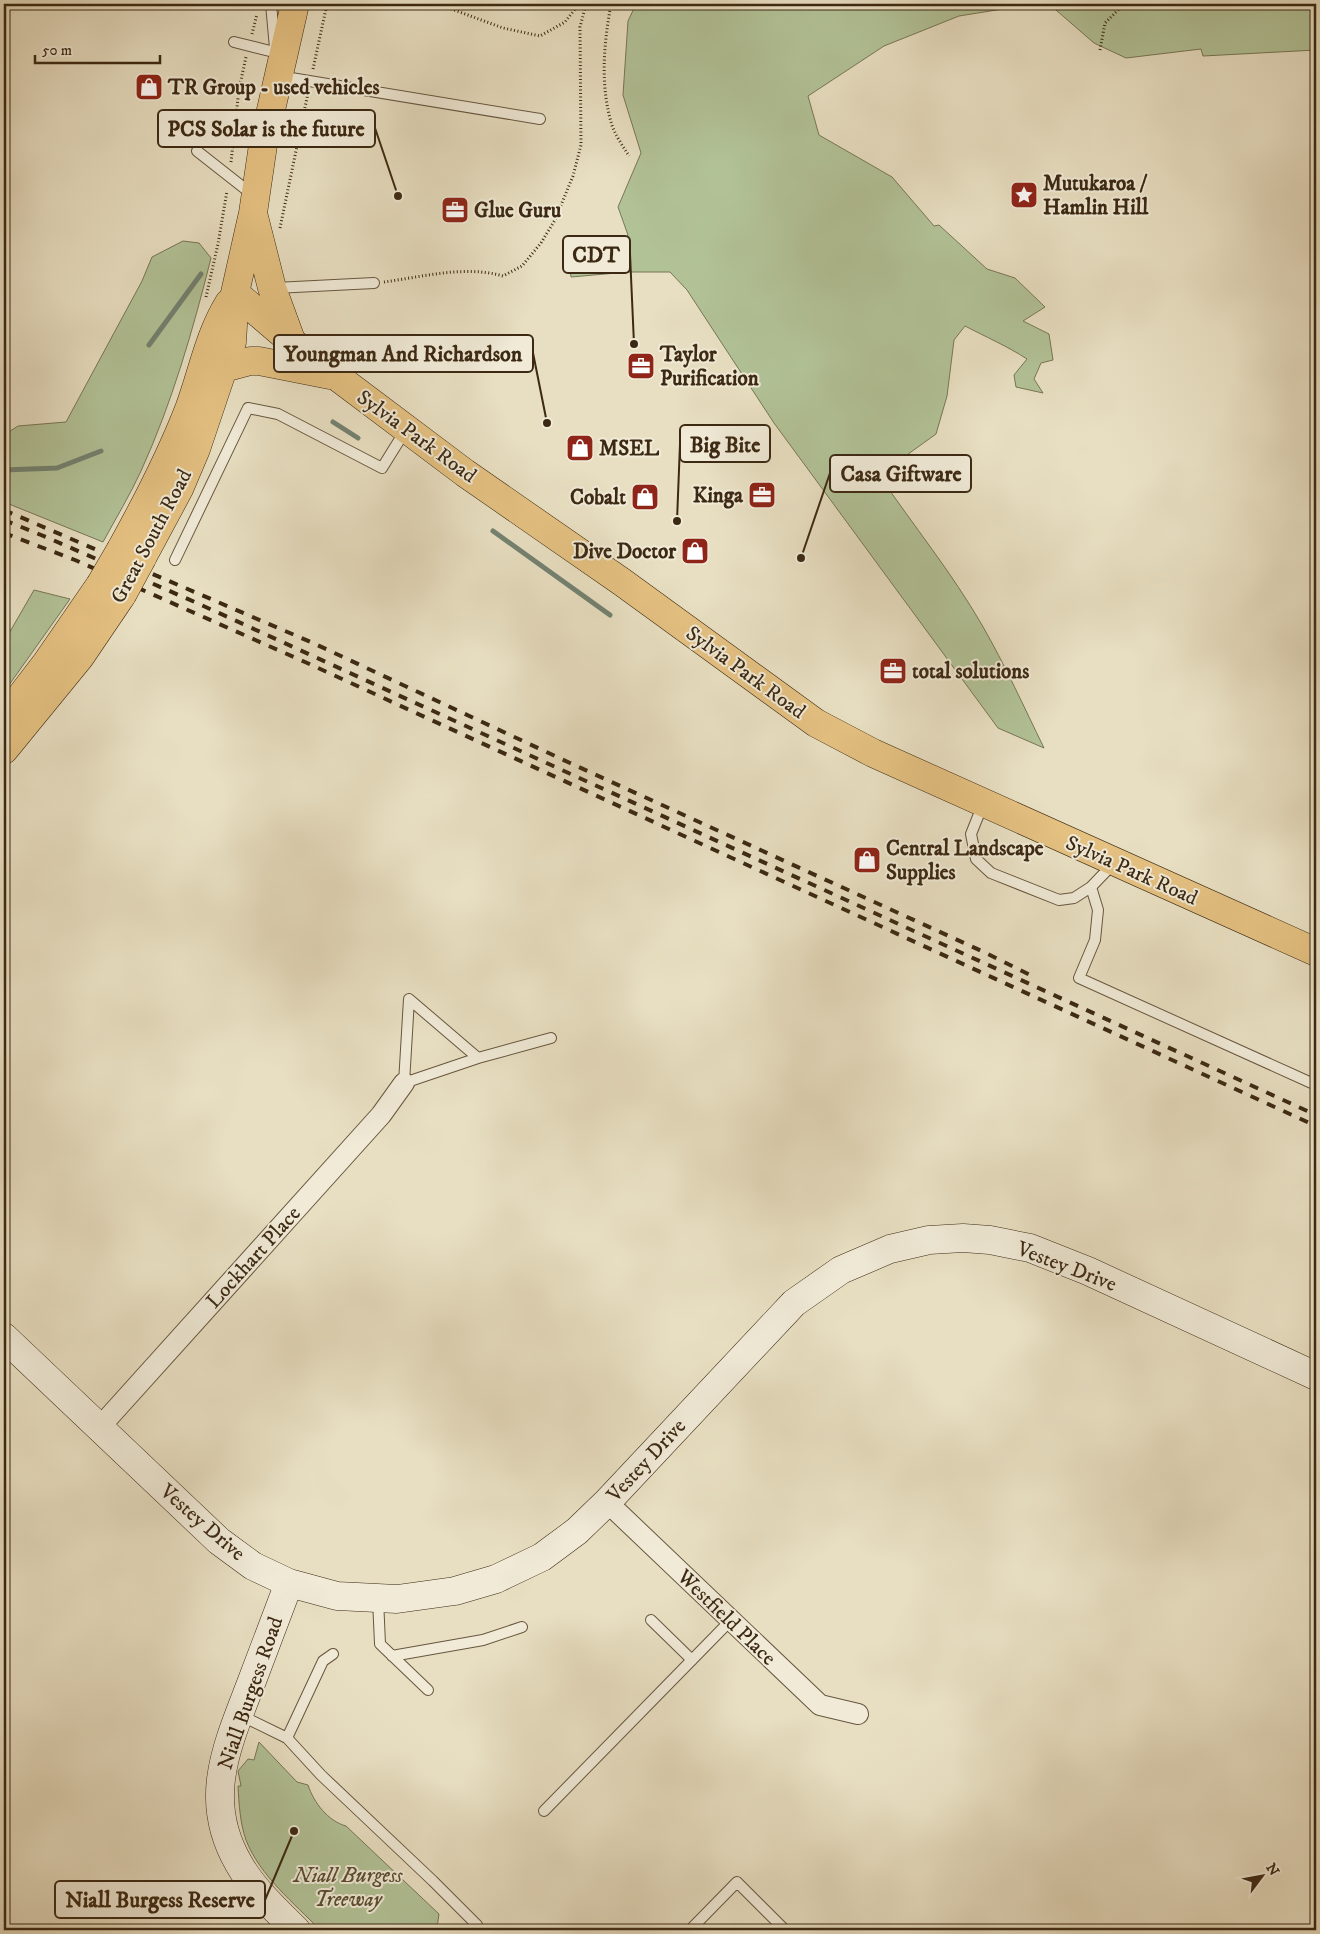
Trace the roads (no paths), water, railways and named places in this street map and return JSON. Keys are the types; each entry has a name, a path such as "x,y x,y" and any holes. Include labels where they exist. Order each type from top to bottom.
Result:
{"main road":[{"name":"Great South Road","path":"4,750 80,657 111,590 132,554 179,489 196,449 232,342 235,293 254,205 279,61 295,4"},
{"path":"254,205 272,288 292,342"},
{"name":"Great South Road","path":"132,554 148,502 189,409 218,321 235,293"},
{"name":"Sylvia Park Road","path":"235,293 292,342 465,473 622,582 816,723 873,753 1316,952"},
{"path":"224,368 259,361 336,376"},
{"name":"Great South Road","path":"4,718 47,662 111,590"}],"street":[{"name":"Lockhart Place","path":"99,1428 381,1115 404,1083"},
{"name":"Vestey Drive","path":"4,1337 219,1541 254,1566 289,1583 337,1596 397,1599 455,1590 496,1579 542,1557 577,1531 607,1502 794,1303 841,1270 883,1252 929,1240 963,1238 990,1240 1030,1248 1088,1271 1316,1376"},
{"name":"Westfield Place","path":"607,1502 820,1705 858,1714"},
{"name":"Niall Burgess Road","path":"289,1583 239,1714 222,1766 220,1797 222,1818 230,1847 245,1874 296,1930"}],"lane":[{"path":"271,4 279,61"},
{"path":"234,42 249,46 279,61 311,81 540,119"},
{"path":"196,151 229,176 254,205"},
{"path":"272,288 374,284"},
{"path":"175,560 248,408 278,414 382,468 406,429"},
{"path":"984,803 972,834 976,859 992,873 1059,900 1074,898 1091,887 1115,862"},
{"path":"1091,887 1098,910 1095,940 1078,978 1316,1084"},
{"path":"478,1058 409,999 404,1083 478,1058 551,1038"},
{"path":"378,1598 380,1644 428,1690"},
{"path":"651,1620 692,1660"},
{"path":"544,1811 731,1620"},
{"path":"392,1656 482,1640 522,1627"},
{"path":"287,1738 323,1661 333,1654"},
{"path":"239,1714 287,1738 321,1775 433,1881 477,1925 479,1930"},
{"path":"690,1930 737,1882 785,1930"}],"waterway":[{"path":"149,345 201,274"},
{"path":"333,422 358,438"},
{"path":"4,470 57,468 101,451"},
{"path":"493,531 610,615"}],"railway":[{"path":"4,510 313,643 986,953 1032,976"},
{"path":"4,520 197,603 1316,1115"},
{"path":"4,533 75,560 305,662 1316,1126"}],"place":[{"name":"TR Group - used vehicles","path":"149,87"},
{"name":"Mutukaroa / Hamlin Hill","path":"1024,195"},
{"name":"PCS Solar is the future","path":"398,196"},
{"name":"Glue Guru","path":"455,210"},
{"name":"CDT","path":"634,344"},
{"name":"Taylor Purification","path":"641,366"},
{"name":"Youngman And Richardson","path":"547,423"},
{"name":"MSEL","path":"580,448"},
{"name":"Kinga","path":"762,495"},
{"name":"Cobalt","path":"645,497"},
{"name":"Big Bite","path":"677,521"},
{"name":"Dive Doctor","path":"695,551"},
{"name":"Casa Giftware","path":"801,558"},
{"name":"total solutions","path":"893,671"},
{"name":"Central Landscape Supplies","path":"867,860"},
{"name":"Niall Burgess Reserve","path":"294,1831"}],"park label":[{"name":"Niall Burgess Treeway","path":"348,1887"}]}
